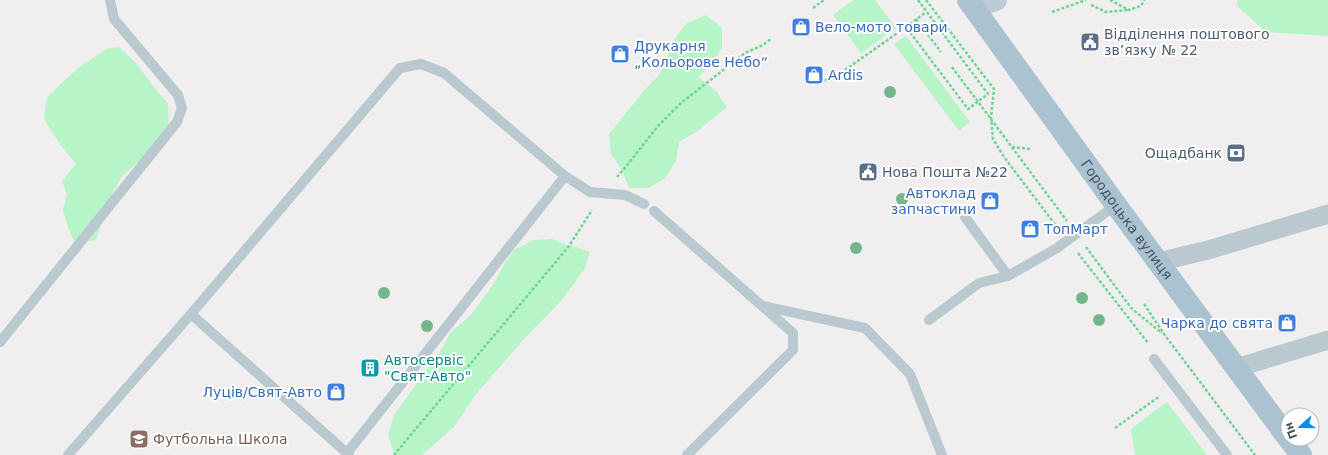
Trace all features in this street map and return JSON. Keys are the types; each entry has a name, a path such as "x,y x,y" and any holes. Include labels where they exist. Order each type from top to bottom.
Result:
{"main road":[{"path":"971,4 996,0"},
{"name":"Городоцька вулиця","path":"971,4 1116,205 1280,427"},
{"name":"Городоцька вулиця","path":"1295,447 1301,455"}],"street":[{"path":"1158,262 1208,250 1328,214"},
{"path":"1236,368 1328,340"}],"lane":[{"path":"0,342 177,122 182,108 178,95 114,19 110,0"},
{"path":"68,455 191,314 400,68 421,64 444,73 566,176 590,192 625,195 644,204"},
{"path":"191,314 348,454 566,176"},
{"path":"929,320 979,283 1008,276 1057,248 1116,205"},
{"path":"654,211 793,333 793,350 686,455"},
{"path":"965,217 1008,276"},
{"path":"761,306 865,328 910,374 942,455"},
{"path":"1154,359 1227,455"}],"path":[{"path":"813,8 824,0"},
{"path":"906,27 968,109 988,94 918,0"},
{"path":"926,0 994,89 991,118 992,139 1150,346"},
{"path":"1052,12 1086,0"},
{"path":"1110,0 1129,10"},
{"path":"1091,5 1106,12 1129,10 1141,6 1144,0"},
{"path":"826,79 828,82 926,12"},
{"path":"916,19 940,52"},
{"path":"394,455 570,246 602,193 628,164 658,126 681,103 745,53 763,45 771,39"},
{"path":"952,68 1066,219"},
{"path":"1012,147 1030,149"},
{"path":"1083,243 1132,309 1164,334"},
{"path":"1144,304 1164,334 1255,455"},
{"path":"1115,428 1161,395"}],"green space":[{"path":"853,0 875,0 896,28 861,53 833,15"},
{"path":"1237,0 1328,0 1328,36 1266,32 1237,6"},
{"path":"706,15 722,28 722,48 712,64 698,77 716,91 727,107 696,132 679,142 676,161 665,178 649,188 629,188 622,170 611,154 609,134 646,88 660,74 675,38 687,23"},
{"path":"906,36 970,122 959,131 894,44"},
{"path":"119,47 136,63 168,104 169,129 147,155 122,176 111,196 96,240 75,243 67,225 63,209 67,195 62,181 76,164 59,143 44,119 47,97 78,68 106,49"},
{"path":"552,239 590,252 584,270 561,301 525,338 476,394 454,427 422,455 396,455 388,434 394,415 441,350 451,332 471,315 494,283 503,266 515,249 533,240"},
{"path":"1167,402 1207,455 1135,455 1131,429"}],"place":[{"name":"Вело-мото товари","path":"801,27"},
{"name":"Відділення поштового зв’язку № 22","path":"1090,42"},
{"name":"Друкарня „Кольорове Небо“","path":"620,54"},
{"name":"Ardis","path":"814,75"},
{"name":"Ощадбанк","path":"1236,153"},
{"name":"Нова Пошта №22","path":"868,172"},
{"name":"Автоклад запчастини","path":"990,201"},
{"name":"ТопМарт","path":"1030,229"},
{"name":"Чарка до свята","path":"1287,323"},
{"name":"Автосервіс \"Свят-Авто\"","path":"370,368"},
{"name":"Луців/Свят-Авто","path":"336,392"},
{"name":"Футбольна Школа","path":"139,439"}]}
